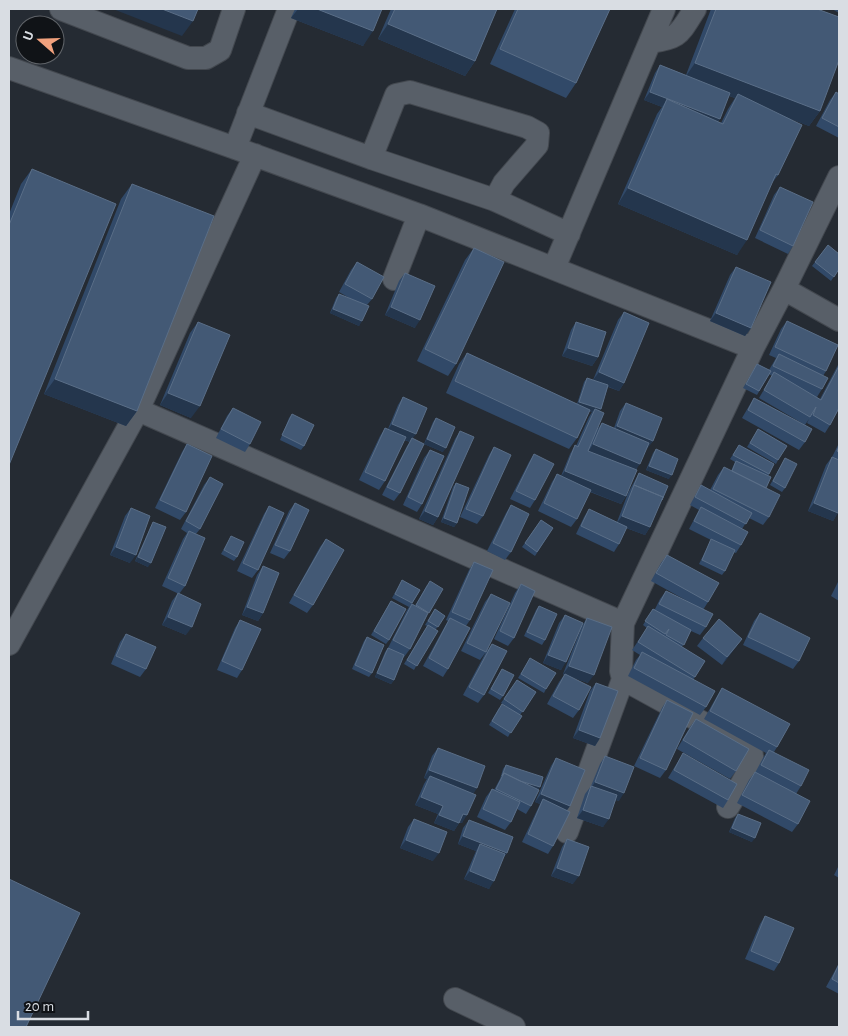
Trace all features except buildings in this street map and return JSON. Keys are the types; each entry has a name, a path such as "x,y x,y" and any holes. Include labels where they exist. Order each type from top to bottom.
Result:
{"street":[{"path":"61,9 188,58 206,58 220,50 234,9"},
{"path":"9,644 138,410 245,152 248,113 289,9"},
{"path":"554,268 664,9"},
{"path":"650,42 668,40 679,35 695,9"},
{"path":"9,68 419,215 753,348"},
{"path":"370,158 396,95 410,92 527,127 538,133 537,145 504,184 495,200"},
{"path":"248,113 370,158 495,200 569,234"},
{"path":"568,832 623,679 620,671 622,623 753,348 839,177"},
{"path":"394,279 419,215"},
{"path":"784,289 839,320"},
{"path":"138,410 622,623"},
{"path":"623,679 745,746 750,751 752,756 750,766 728,807"},
{"path":"455,999 514,1027"}]}
